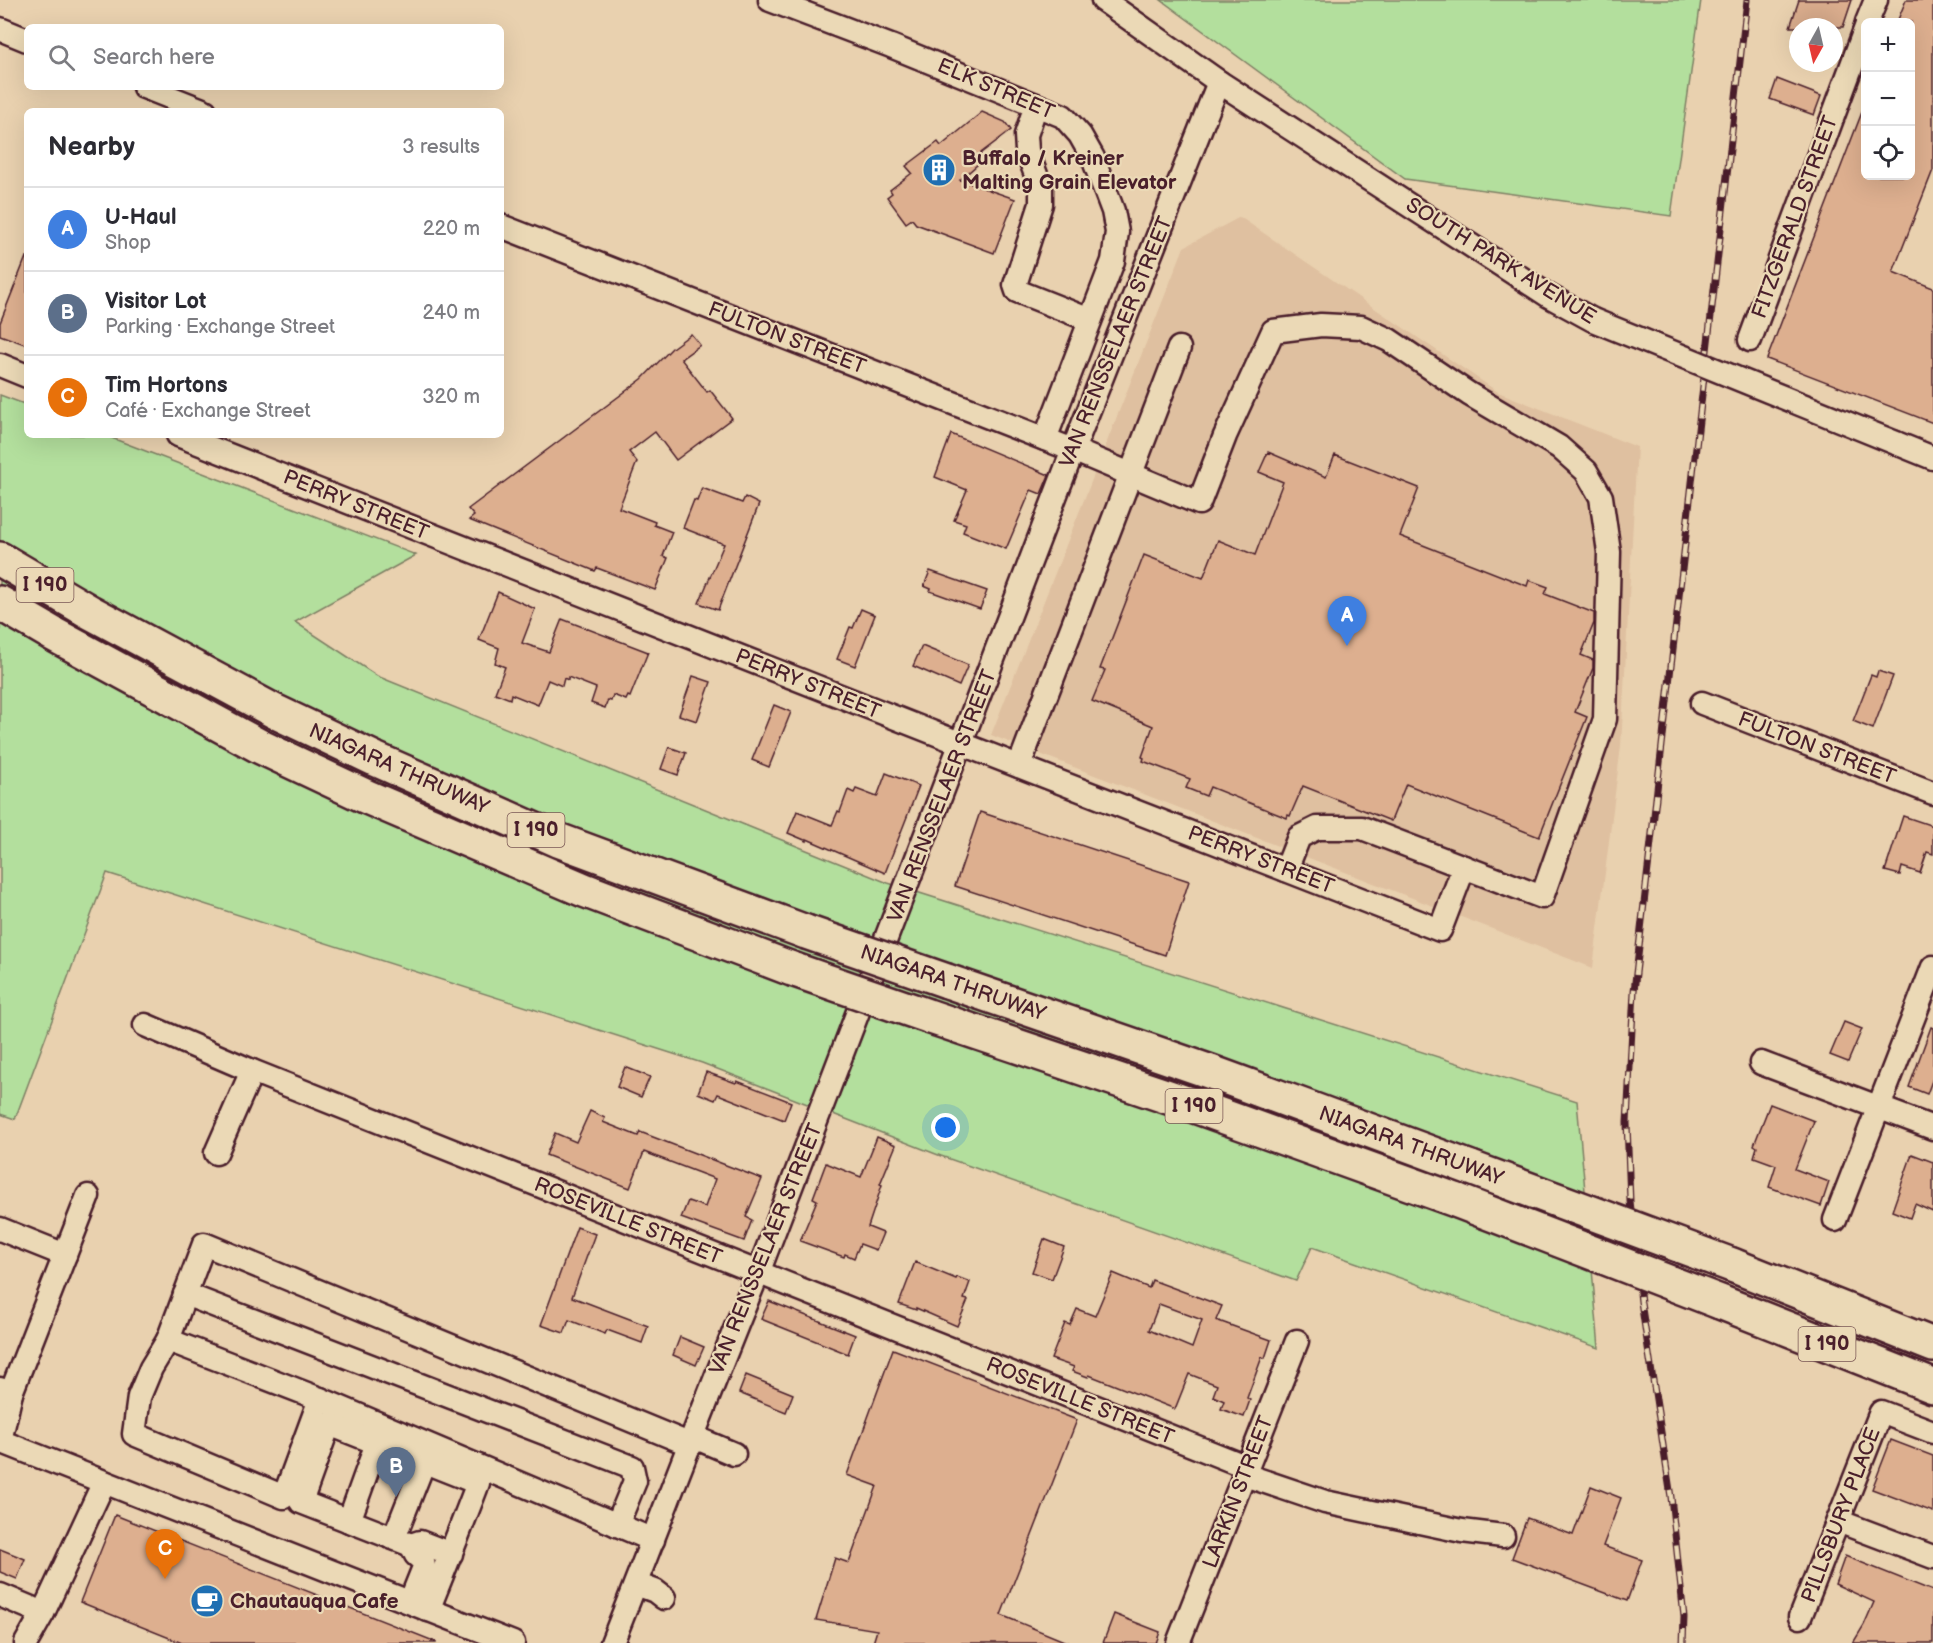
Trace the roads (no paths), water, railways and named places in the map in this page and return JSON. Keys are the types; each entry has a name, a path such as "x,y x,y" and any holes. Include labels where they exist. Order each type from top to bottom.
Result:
{"highway":[{"name":"NIAGARA THRUWAY","path":"0,559 90,612 274,711 375,759 558,840 806,932 1211,1071 1732,1265 1933,1346"},
{"name":"NIAGARA THRUWAY","path":"0,603 261,747 367,797 584,890 792,969 1192,1105 1458,1201 1933,1386"},
{"path":"0,626 53,634"}],"street":[{"name":"ELK STREET","path":"770,0 1063,116 1080,135 1093,158 1113,211 1117,232 1113,261 1045,439"},
{"name":"SOUTH PARK AVENUE","path":"1103,0 1219,82 1548,296 1593,320 1933,458"},
{"path":"1869,18 1876,0"},
{"path":"0,29 24,39"},
{"name":"FITZGERALD STREET","path":"1750,340 1861,40"},
{"name":"VAN RENSSELAER STREET","path":"612,1643 758,1273 1073,450 1219,82"},
{"path":"152,90 197,108"},
{"path":"1036,105 1026,135 1027,151 1041,188 1041,204 1016,285 1017,291 1090,320"},
{"name":"FULTON STREET","path":"504,227 1073,450 1199,503 1225,436 1273,331 1322,325 1361,327 1389,340 1469,394 1559,447 1586,471 1601,497 1609,552 1605,719 1542,897 1464,867"},
{"path":"1019,766 1179,348"},
{"path":"0,365 24,375"},
{"name":"PERRY STREET","path":"186,438 1440,930 1464,867"},
{"name":"FULTON STREET","path":"1702,703 1933,793"},
{"path":"1286,870 1299,837 1317,828 1362,828 1464,867"},
{"path":"1835,1220 1933,967"},
{"name":"ROSEVILLE STREET","path":"145,1024 252,1071 1325,1502 1462,1531 1503,1536"},
{"path":"1761,1063 1933,1128"},
{"path":"216,1153 252,1071"},
{"path":"88,1196 65,1256 5,1391 0,1441 513,1643"},
{"path":"0,1229 65,1256"},
{"path":"320,1399 284,1497 134,1434 139,1397 151,1368 168,1340 204,1244 692,1441 734,1454"},
{"path":"185,1294 632,1467 635,1480 617,1525"},
{"path":"168,1340 320,1399 653,1540"},
{"name":"LARKIN STREET","path":"1178,1643 1297,1341"},
{"name":"PILLSBURY PLACE","path":"1800,1617 1881,1412 1933,1432"},
{"path":"419,1606 451,1554 478,1483 329,1424 300,1502 403,1542 420,1542 451,1554"},
{"path":"349,1521 376,1443"},
{"path":"403,1542 424,1462"},
{"path":"26,1643 94,1508 104,1482"},
{"path":"1838,1521 1933,1557"},
{"path":"403,1542 423,1561 419,1606"},
{"path":"636,1584 656,1591 664,1598"},
{"path":"0,1595 43,1613"}],"railway":[{"path":"1683,1643 1684,1617 1671,1497 1641,1302 1630,1201 1627,1123 1634,991 1747,0"}],"place":[{"name":"Buffalo / Kreiner Malting Grain Elevator","path":"939,170"},
{"name":"U-Haul","path":"1347,646"},
{"name":"Visitor Lot","path":"396,1497"},
{"name":"Tim Hortons","path":"165,1579"},
{"name":"Chautauqua Cafe","path":"207,1601"}]}
